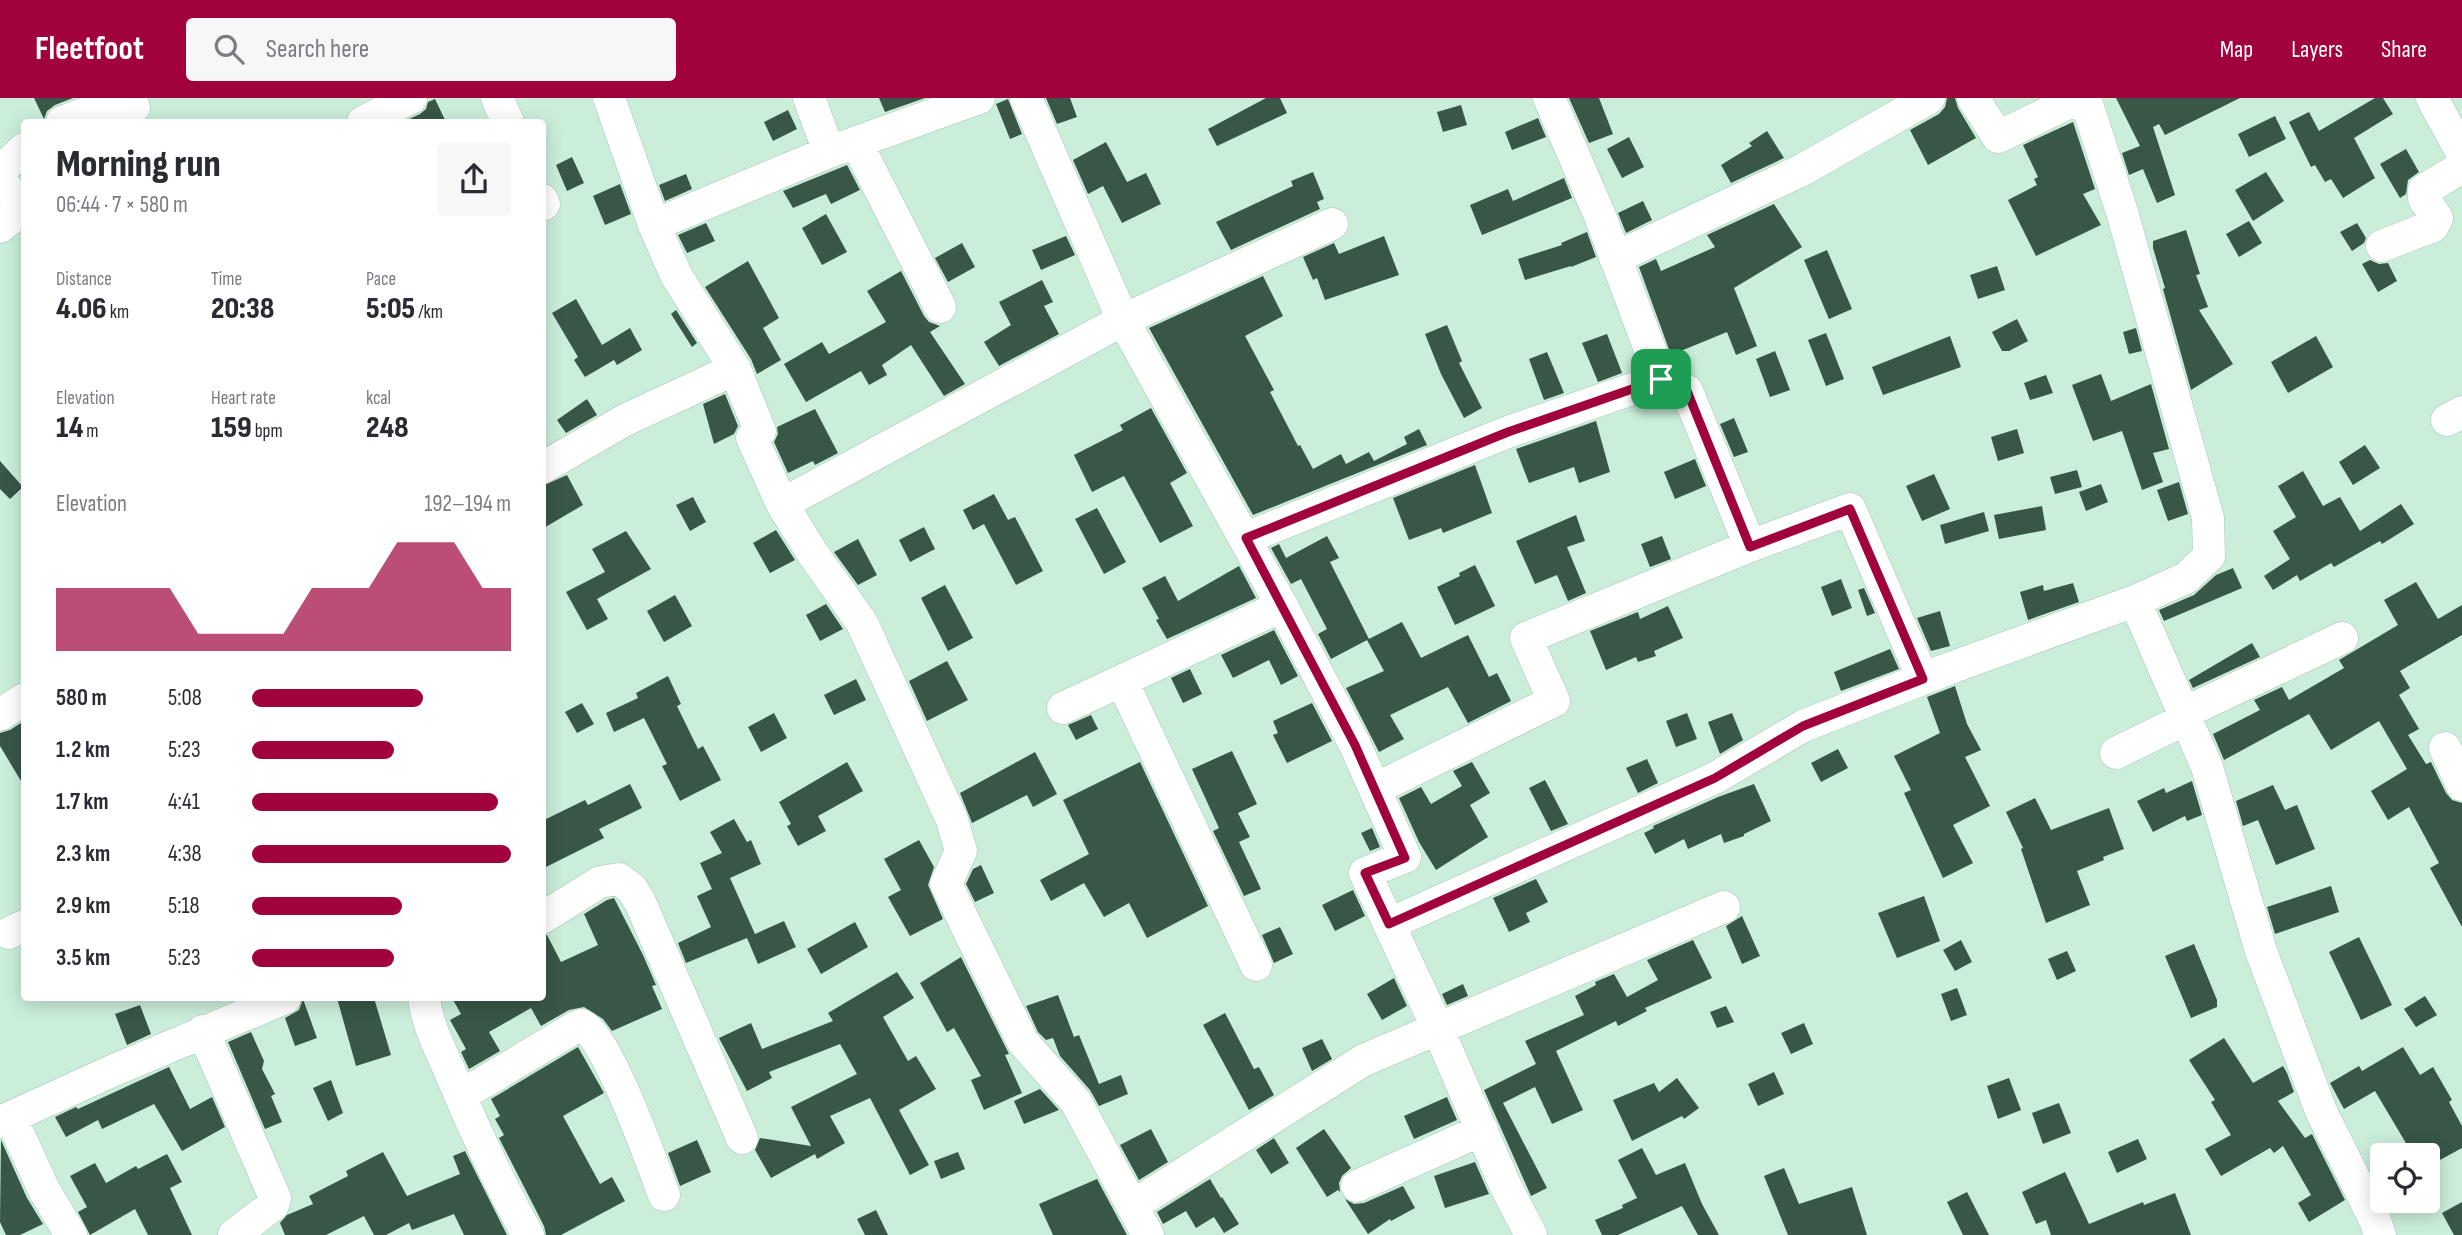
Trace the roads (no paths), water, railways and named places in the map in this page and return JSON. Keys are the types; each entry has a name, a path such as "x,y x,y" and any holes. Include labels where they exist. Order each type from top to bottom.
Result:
{"street":[{"path":"369,119 411,98"},
{"path":"609,98 654,225 676,275 735,369 760,431 752,439 782,504 813,554 862,623 952,820 961,851 946,884 1023,1042 1076,1102 1149,1235"},
{"path":"809,98 940,307"},
{"path":"1026,98 1123,320 1246,538 1355,745 1375,789 1405,858 1365,873 1438,1029 1505,1185 1531,1235"},
{"path":"1549,98 1661,379"},
{"path":"1615,258 1802,170 1929,98"},
{"path":"1389,924 1715,778 1803,726 2135,601 2186,578 2209,556 2208,518 2093,101 2068,103 1998,137 1973,98"},
{"path":"2432,98 2462,153"},
{"path":"654,225 957,102"},
{"path":"70,119 86,113 135,109"},
{"path":"0,172 21,152"},
{"path":"2382,246 2433,226 2437,218 2424,199 2424,190 2462,167"},
{"path":"0,179 16,215"},
{"path":"782,504 1123,320 1332,225"},
{"path":"546,466 625,420 735,369"},
{"path":"1246,538 1508,432 1661,379 1687,391 1750,547"},
{"path":"1375,789 1554,701 1526,638 1850,509 1923,679"},
{"path":"2135,601 2207,766 2261,951 2321,1111 2380,1235"},
{"path":"1063,708 1282,606"},
{"path":"2116,753 2342,638"},
{"path":"1122,681 1256,965"},
{"path":"0,715 21,701"},
{"path":"2445,748 2462,785"},
{"path":"546,916 600,883 619,879 632,889 742,1138"},
{"path":"1132,1206 1364,1060 1724,907"},
{"path":"71,1235 5,1120 203,1031 278,1001"},
{"path":"425,1001 431,1028 460,1096 499,1182 528,1235"},
{"path":"460,1096 576,1027 587,1027 593,1032 611,1067 664,1195"},
{"path":"203,1031 275,1198 273,1205 234,1235"},
{"path":"1357,1186 1482,1130"}]}
